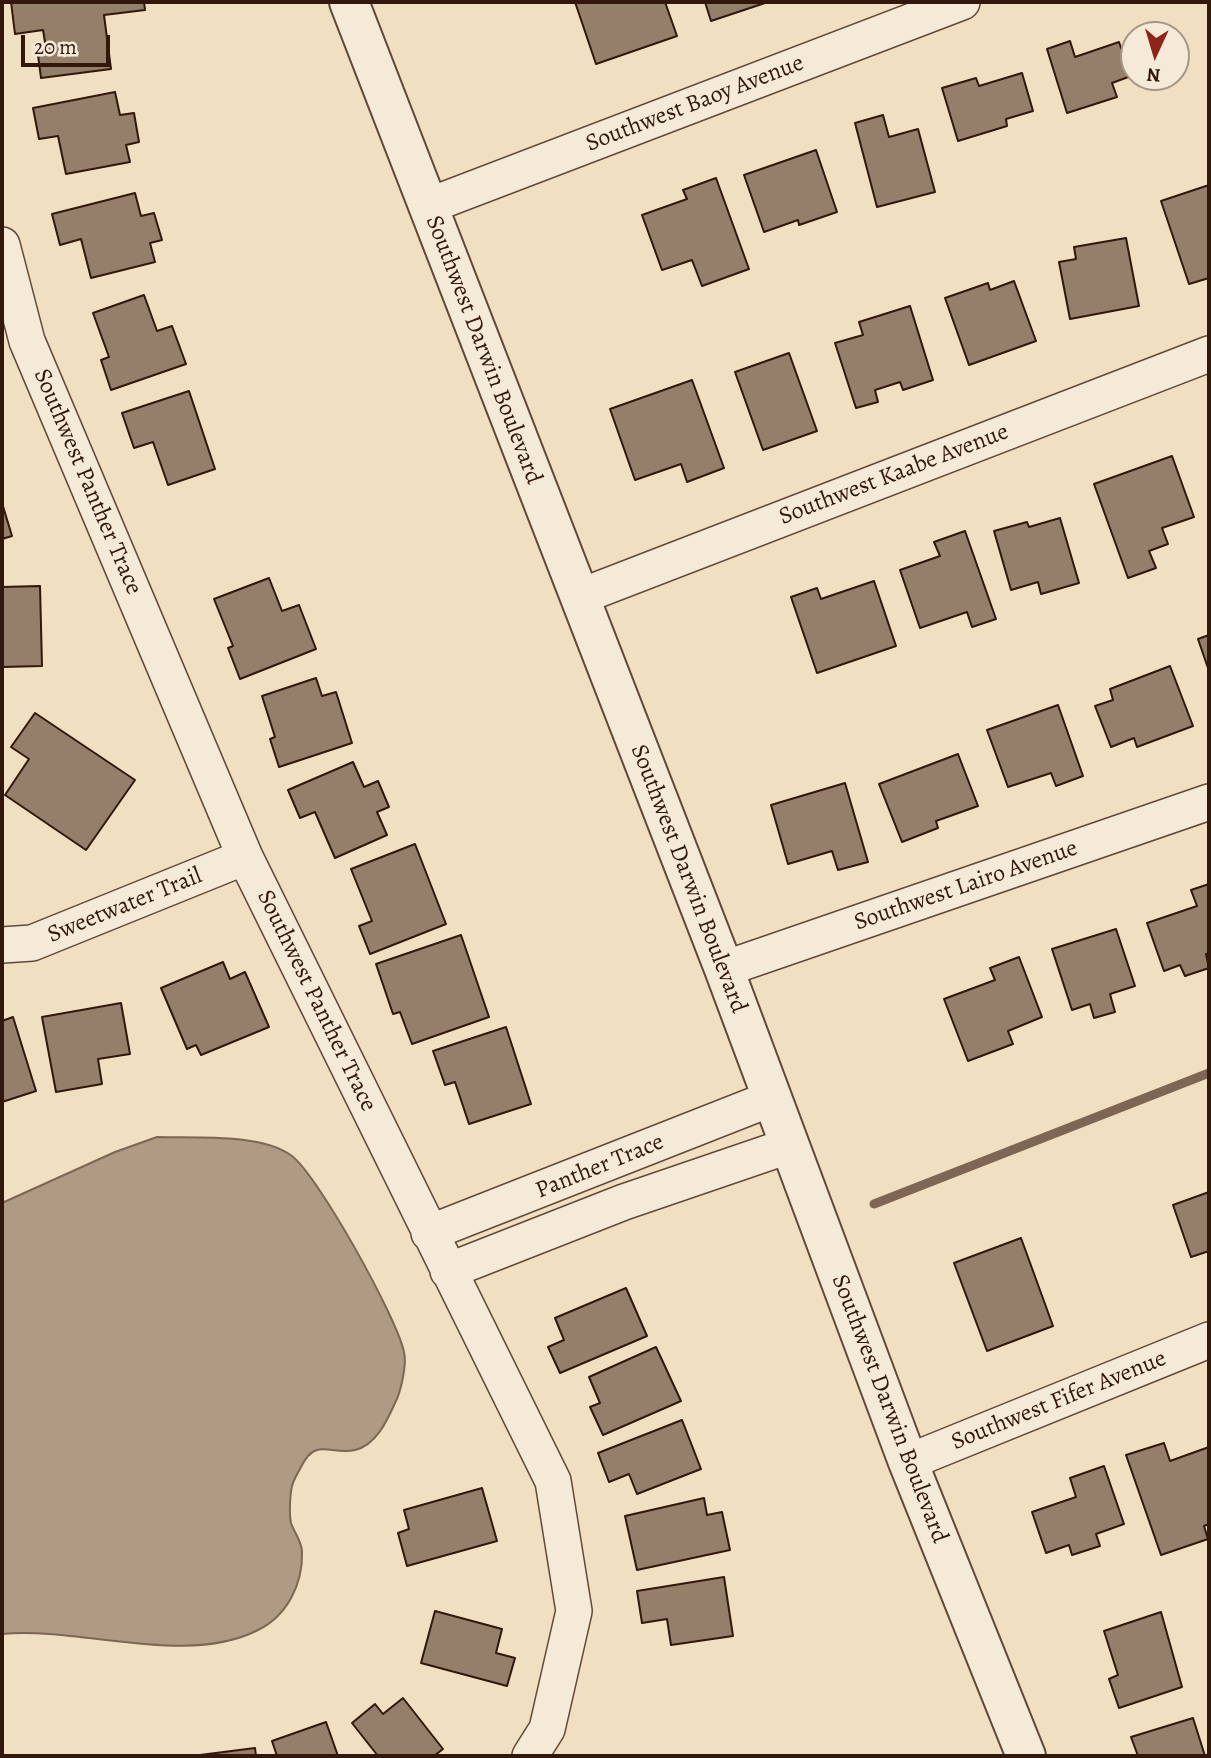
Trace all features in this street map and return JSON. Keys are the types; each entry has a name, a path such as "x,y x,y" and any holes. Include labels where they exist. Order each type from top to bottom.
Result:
{"street":[{"name":"Southwest Darwin Boulevard","path":"349,2 724,969 770,1099 908,1462 1026,1756"},
{"name":"Southwest Baoy Avenue","path":"428,206 962,2"},
{"name":"Southwest Panther Trace","path":"2,244 27,341 246,857 553,1481 574,1611 547,1729 530,1756"},
{"name":"Southwest Kaabe Avenue","path":"579,597 1209,354"},
{"name":"Southwest Lairo Avenue","path":"724,969 1209,802"},
{"name":"Sweetwater Trail","path":"2,946 32,943 246,857"},
{"name":"Panther Trace","path":"429,1233 576,1178 770,1099"},
{"name":"Panther Trace","path":"448,1271 590,1216 788,1146"},
{"path":"576,1178 590,1216"},
{"name":"Southwest Fifer Avenue","path":"908,1462 1209,1340"}],"shaded area":[{"path":"157,1137 246,1140 263,1143 292,1156 320,1191 337,1218 387,1310 405,1357 399,1392 384,1424 369,1443 355,1450 325,1449 312,1452 301,1467 292,1486 290,1499 291,1523 302,1548 300,1576 285,1608 268,1624 229,1640 198,1645 132,1643 32,1633 2,1634 2,1203 115,1152"}],"building":[{"path":"11,2 144,2 145,10 104,15 111,69 41,78 38,55 47,54 43,30 15,34"},
{"path":"575,2 665,2 677,36 596,64"},
{"path":"705,2 768,2 711,21"},
{"path":"1070,41 1075,57 1119,42 1120,80 1112,83 1117,97 1067,113 1047,49"},
{"path":"1022,73 1033,111 1006,119 1007,126 958,141 942,88 976,78 979,86"},
{"path":"115,92 120,115 134,113 139,142 126,145 130,162 66,174 58,136 39,139 33,108"},
{"path":"883,115 889,137 918,129 935,192 877,207 855,123"},
{"path":"816,150 837,212 799,225 798,220 764,232 744,175"},
{"path":"716,178 749,269 702,286 692,260 662,270 642,215 687,199 683,190"},
{"path":"1209,185 1209,278 1189,284 1161,201"},
{"path":"135,193 141,216 154,213 162,240 150,243 155,262 91,278 81,239 60,245 52,214"},
{"path":"1126,238 1139,306 1070,319 1059,262 1076,259 1074,247"},
{"path":"1014,281 1036,341 969,365 945,298 988,283 990,290"},
{"path":"144,295 157,331 172,326 186,364 111,390 101,360 109,357 93,313"},
{"path":"910,306 933,380 903,390 900,382 875,390 878,402 856,408 835,343 863,335 859,322"},
{"path":"789,353 817,431 763,450 735,372"},
{"path":"692,380 724,468 687,482 681,464 635,480 610,409"},
{"path":"189,391 215,469 168,485 153,442 134,448 122,413"},
{"path":"1172,456 1194,517 1162,528 1168,544 1149,551 1156,568 1128,578 1094,484"},
{"path":"2,503 12,536 2,539"},
{"path":"1060,518 1079,583 1041,594 1038,582 1011,590 994,531 1027,522 1029,527"},
{"path":"965,531 996,619 972,627 967,612 920,628 900,570 940,556 934,542"},
{"path":"269,578 282,611 299,605 316,649 240,679 228,648 233,646 214,599"},
{"path":"874,581 896,646 817,673 791,597 817,588 821,599"},
{"path":"40,586 42,666 2,667 2,587"},
{"path":"1209,635 1209,671 1198,639"},
{"path":"1170,666 1193,726 1137,747 1134,738 1111,747 1095,706 1113,700 1110,689"},
{"path":"316,678 322,696 336,692 352,743 279,767 270,739 275,737 262,696"},
{"path":"1058,705 1083,776 1056,786 1051,773 1008,787 987,730"},
{"path":"35,713 135,780 86,850 5,795 29,759 11,747"},
{"path":"958,754 978,806 936,821 938,828 902,842 879,784"},
{"path":"353,762 364,787 378,781 389,807 377,812 387,835 335,858 315,812 300,818 288,790"},
{"path":"845,783 868,862 838,870 832,851 788,864 771,805"},
{"path":"415,844 446,924 370,954 359,926 372,921 351,869"},
{"path":"1209,884 1209,953 1206,954 1209,968 1185,976 1180,965 1164,971 1147,923 1197,906 1191,890"},
{"path":"1116,929 1135,986 1110,994 1115,1012 1094,1018 1090,1004 1072,1010 1052,949"},
{"path":"461,935 489,1017 412,1044 400,1012 393,1014 376,964"},
{"path":"1019,957 1042,1017 1008,1031 1013,1044 968,1061 944,999 995,980 990,968"},
{"path":"223,962 230,979 245,972 269,1027 201,1055 196,1045 187,1049 161,988"},
{"path":"121,1003 130,1054 98,1059 102,1084 56,1092 42,1017"},
{"path":"13,1017 36,1091 2,1102 2,1021"},
{"path":"506,1027 531,1104 469,1124 455,1082 445,1085 433,1051"},
{"path":"1209,1192 1209,1251 1191,1257 1173,1205"},
{"path":"1021,1238 1053,1326 987,1351 954,1263"},
{"path":"626,1288 647,1336 560,1373 548,1347 564,1340 555,1318"},
{"path":"656,1347 681,1401 603,1435 590,1407 600,1403 589,1377"},
{"path":"682,1420 701,1469 637,1494 629,1474 609,1482 598,1453"},
{"path":"1164,1443 1170,1461 1209,1447 1209,1524 1204,1526 1208,1539 1161,1555 1126,1455"},
{"path":"1104,1466 1124,1524 1096,1534 1100,1546 1072,1555 1069,1545 1046,1553 1032,1512 1076,1497 1070,1478"},
{"path":"482,1488 497,1541 407,1566 398,1533 409,1529 404,1510"},
{"path":"704,1498 707,1515 722,1512 730,1550 637,1570 625,1516"},
{"path":"724,1577 733,1636 671,1645 667,1619 642,1623 637,1591"},
{"path":"435,1611 502,1629 496,1653 515,1658 507,1686 421,1663"},
{"path":"1161,1612 1182,1687 1119,1708 1109,1679 1118,1675 1104,1631"},
{"path":"403,1698 443,1749 434,1756 378,1756 352,1723 375,1704 383,1714"},
{"path":"1193,1718 1205,1756 1138,1756 1131,1737"},
{"path":"326,1722 338,1756 277,1756 272,1741"},
{"path":"255,1748 256,1756 200,1756 200,1755"}],"waterway":[{"path":"874,1204 1209,1073"}]}
